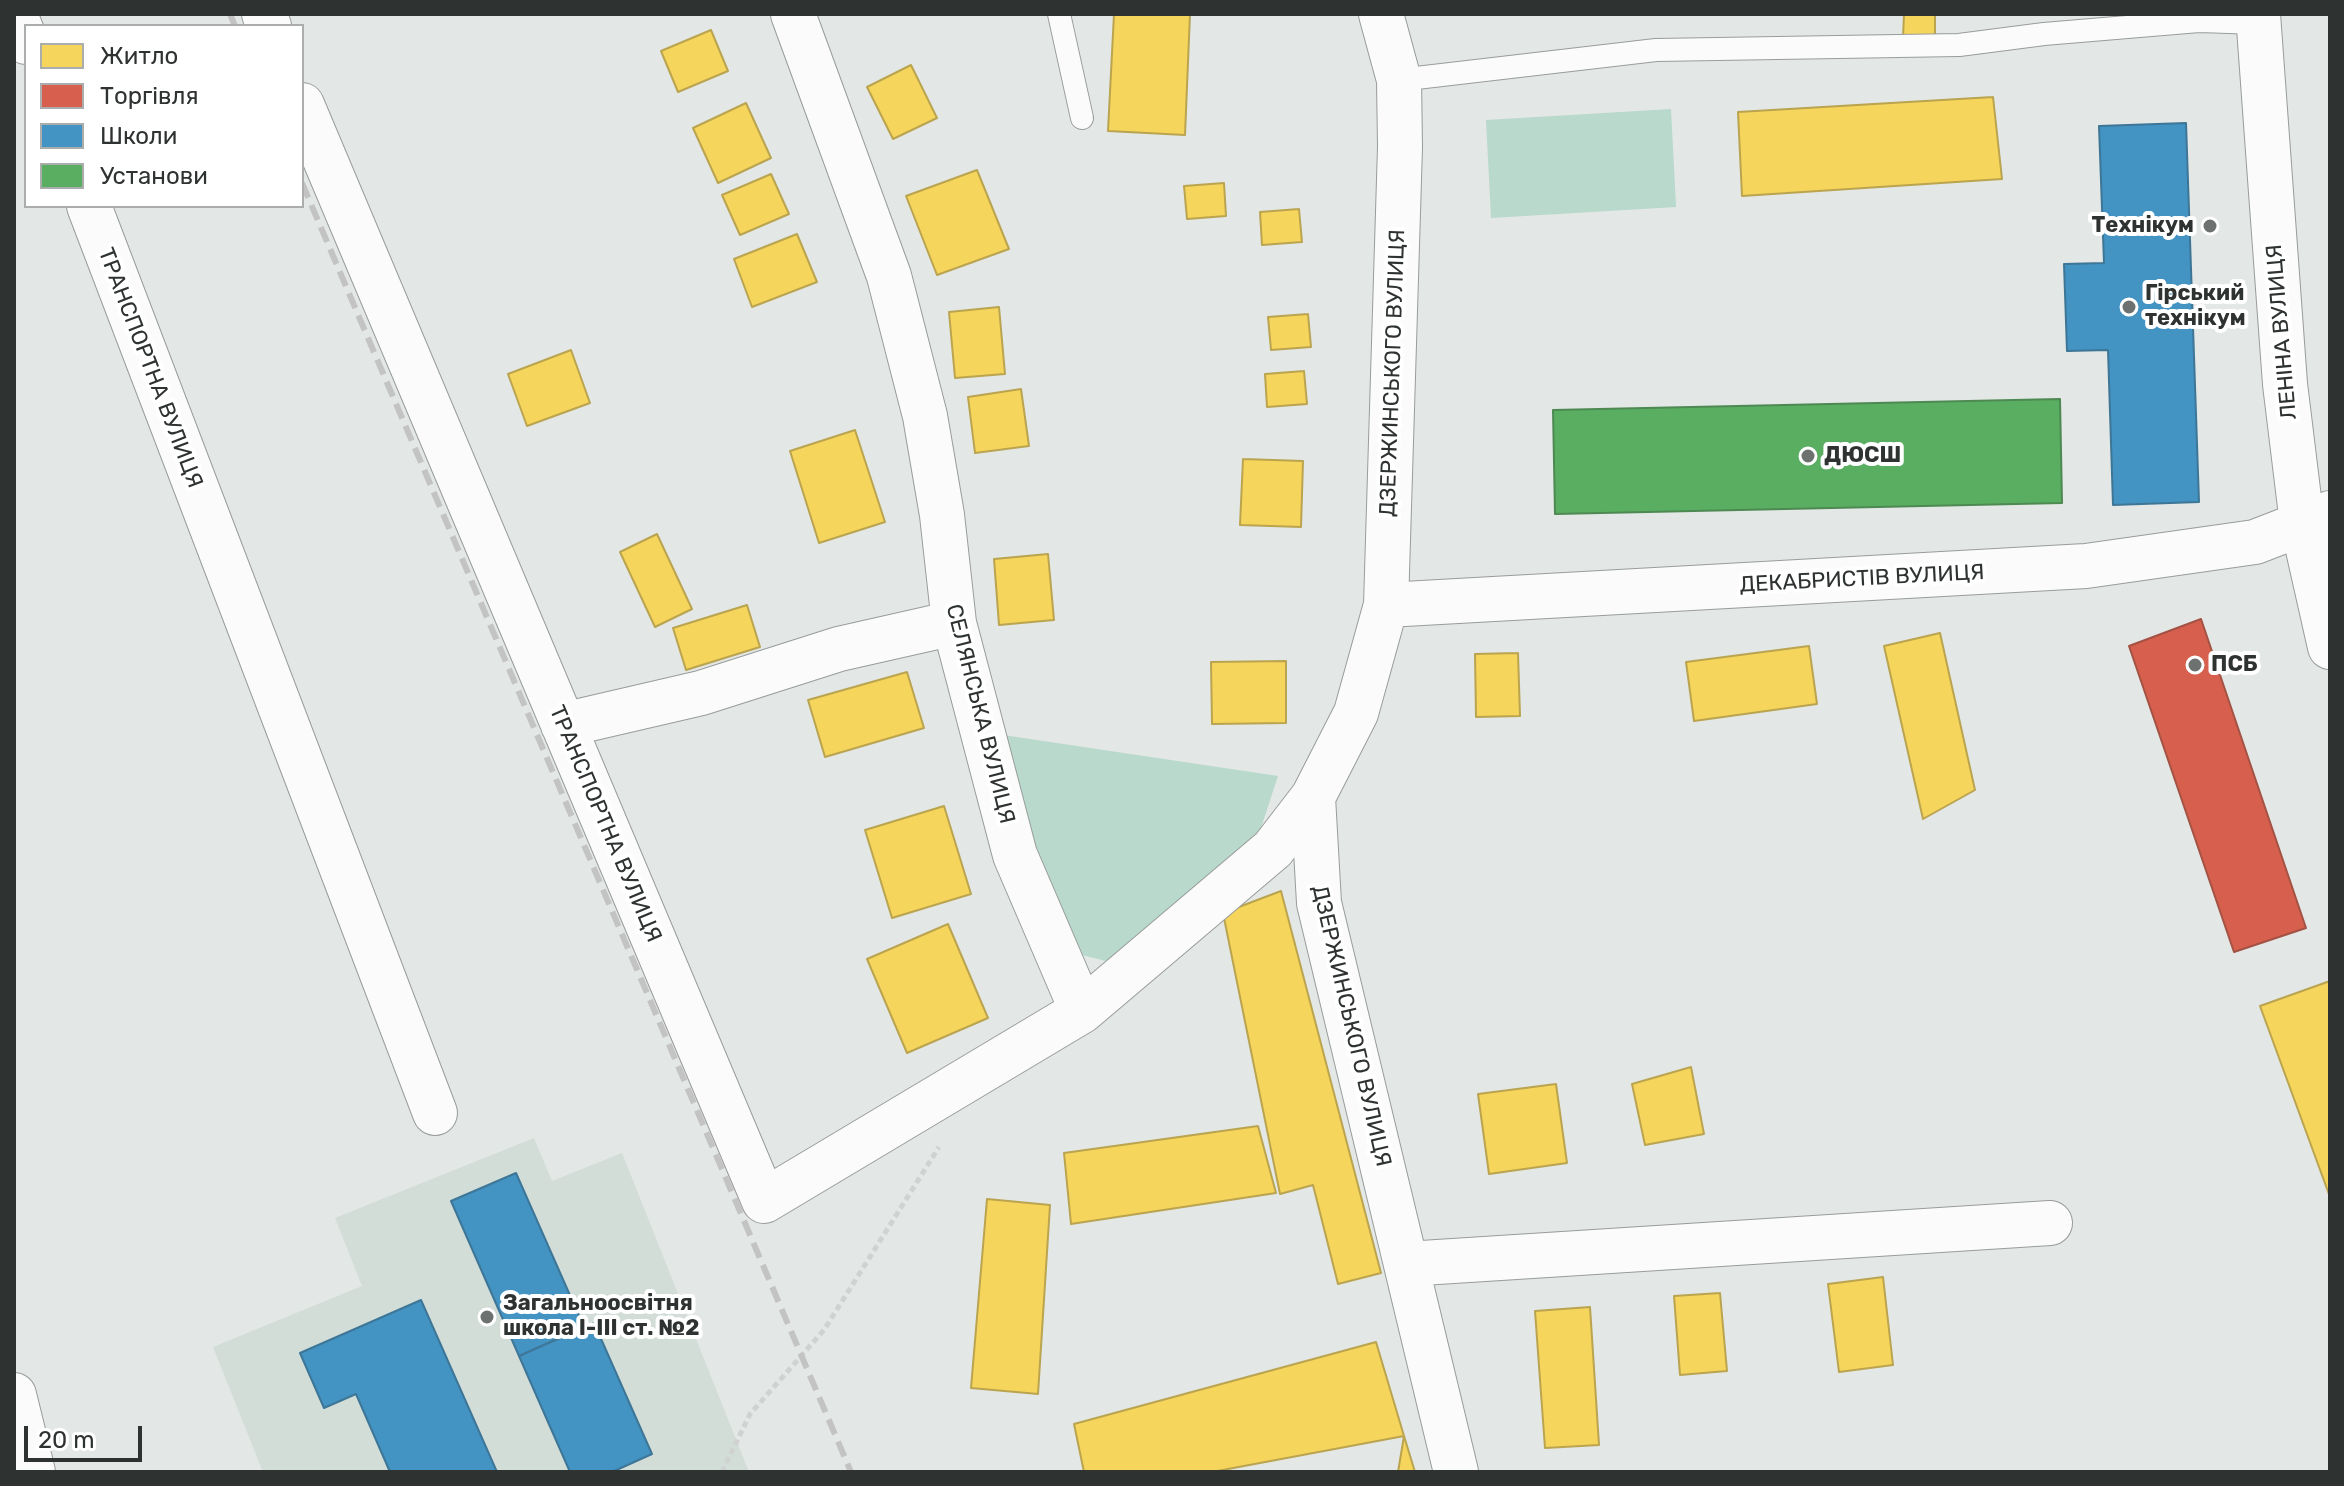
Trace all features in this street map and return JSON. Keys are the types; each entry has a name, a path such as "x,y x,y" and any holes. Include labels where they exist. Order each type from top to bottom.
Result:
{"street":[{"path":"15,14 24,37"},
{"name":"СЕЛЯНСЬКА ВУЛИЦЯ","path":"793,14 889,276 925,416 942,515 954,623 1015,855 1082,1011"},
{"name":"ДЗЕРЖИНСЬКОГО ВУЛИЦЯ","path":"1381,14 1399,80 1386,605 1356,713 1313,797 1319,903 1456,1472"},
{"name":"ЛЕНІНА ВУЛИЦЯ","path":"2258,18 2285,384 2316,518 2330,647"},
{"name":"ТРАНСПОРТНА ВУЛИЦЯ","path":"304,110 764,1201 1082,1011"},
{"name":"ТРАНСПОРТНА ВУЛИЦЯ","path":"90,208 435,1113"},
{"name":"ДЕКАБРИСТІВ ВУЛИЦЯ","path":"1386,605 2086,566 2255,542 2316,518"},
{"path":"563,725 701,693 839,649 954,623"},
{"path":"1082,1011 1273,849 1313,797"},
{"path":"1406,1264 2050,1223"},
{"path":"14,1395 33,1472"}],"lane":[{"path":"1059,14 1082,118"},
{"path":"1399,80 1656,50 1959,45 2044,34 2258,18"}],"path":[{"path":"722,1472 750,1414 824,1330 947,1133"}],"shaded area":[{"name":"Загальноосвітня школа І-ІІІ ст. №2","path":"534,1138 552,1181 622,1153 749,1472 263,1472 213,1347 362,1286 335,1218"}],"green space":[{"path":"1671,109 1676,207 1491,218 1486,120"},
{"path":"1003,735 1278,776 1255,846 1110,962 1074,953 1028,857"}],"building: Житло":[{"path":"1114,14 1190,14 1185,135 1108,131"},
{"path":"1904,14 1935,14 1935,38 1903,37"},
{"path":"711,30 728,71 678,92 661,51"},
{"path":"911,65 937,118 893,139 867,87"},
{"path":"1993,97 2002,179 1742,196 1738,112"},
{"path":"746,103 771,158 718,183 693,128"},
{"path":"977,170 1009,249 937,275 906,196"},
{"path":"771,174 789,214 740,235 722,195"},
{"path":"1224,183 1226,216 1187,219 1184,186"},
{"path":"1299,209 1302,242 1262,245 1260,212"},
{"path":"797,234 817,282 752,307 734,259"},
{"path":"999,307 1005,374 955,378 949,312"},
{"path":"1308,314 1311,347 1271,350 1268,317"},
{"path":"571,350 590,403 527,426 508,374"},
{"path":"1304,371 1307,404 1267,407 1265,374"},
{"path":"1021,389 1029,446 975,453 968,397"},
{"path":"855,430 885,522 819,543 790,451"},
{"path":"1243,459 1303,461 1301,527 1240,525"},
{"path":"657,534 692,609 655,627 620,552"},
{"path":"1048,554 1054,620 999,625 994,559"},
{"path":"747,605 760,647 686,670 673,628"},
{"path":"1940,633 1975,790 1923,819 1884,646"},
{"path":"1809,646 1817,704 1694,721 1686,662"},
{"path":"1518,653 1520,716 1476,717 1475,654"},
{"path":"1286,661 1286,723 1212,724 1211,662"},
{"path":"907,672 924,728 825,757 808,700"},
{"path":"944,806 971,894 892,918 865,830"},
{"path":"1281,891 1381,1273 1338,1284 1313,1185 1280,1194 1223,913"},
{"path":"948,924 988,1018 907,1053 867,959"},
{"path":"2330,981 2330,1197 2260,1006"},
{"path":"1691,1067 1704,1134 1645,1145 1632,1084"},
{"path":"1556,1084 1567,1163 1489,1174 1478,1094"},
{"path":"1258,1126 1276,1193 1071,1224 1064,1153"},
{"path":"987,1199 1050,1205 1038,1394 971,1388"},
{"path":"1883,1277 1893,1365 1839,1372 1828,1284"},
{"path":"1720,1293 1727,1371 1680,1375 1674,1296"},
{"path":"1590,1307 1599,1445 1545,1448 1535,1311"},
{"path":"1376,1342 1404,1436 1212,1472 1084,1472 1074,1424"},
{"path":"1404,1436 1415,1472 1398,1472"}],"building: Торгівля":[{"path":"2201,619 2306,928 2234,952 2129,646"}],"building: Школи":[{"name":"Гірський технікум","path":"2186,123 2199,502 2113,505 2108,350 2067,351 2064,264 2104,263 2099,126"},
{"path":"516,1173 584,1327 519,1356 451,1201"},
{"path":"421,1300 497,1472 390,1472 356,1394 324,1408 300,1353"},
{"path":"594,1323 652,1454 612,1472 570,1472 519,1356"}],"building: Установи":[{"name":"ДЮСШ","path":"2060,399 2062,503 1555,514 1553,410"}],"railway":[{"path":"230,14 234,24"},
{"path":"304,188 851,1472"}],"place":[{"name":"Технікум","path":"2210,226"},
{"name":"Гірський технікум","path":"2129,307"},
{"name":"ДЮСШ","path":"1808,456"},
{"name":"ПСБ","path":"2195,665"},
{"name":"Загальноосвітня школа І-ІІІ ст. №2","path":"487,1317"}]}
